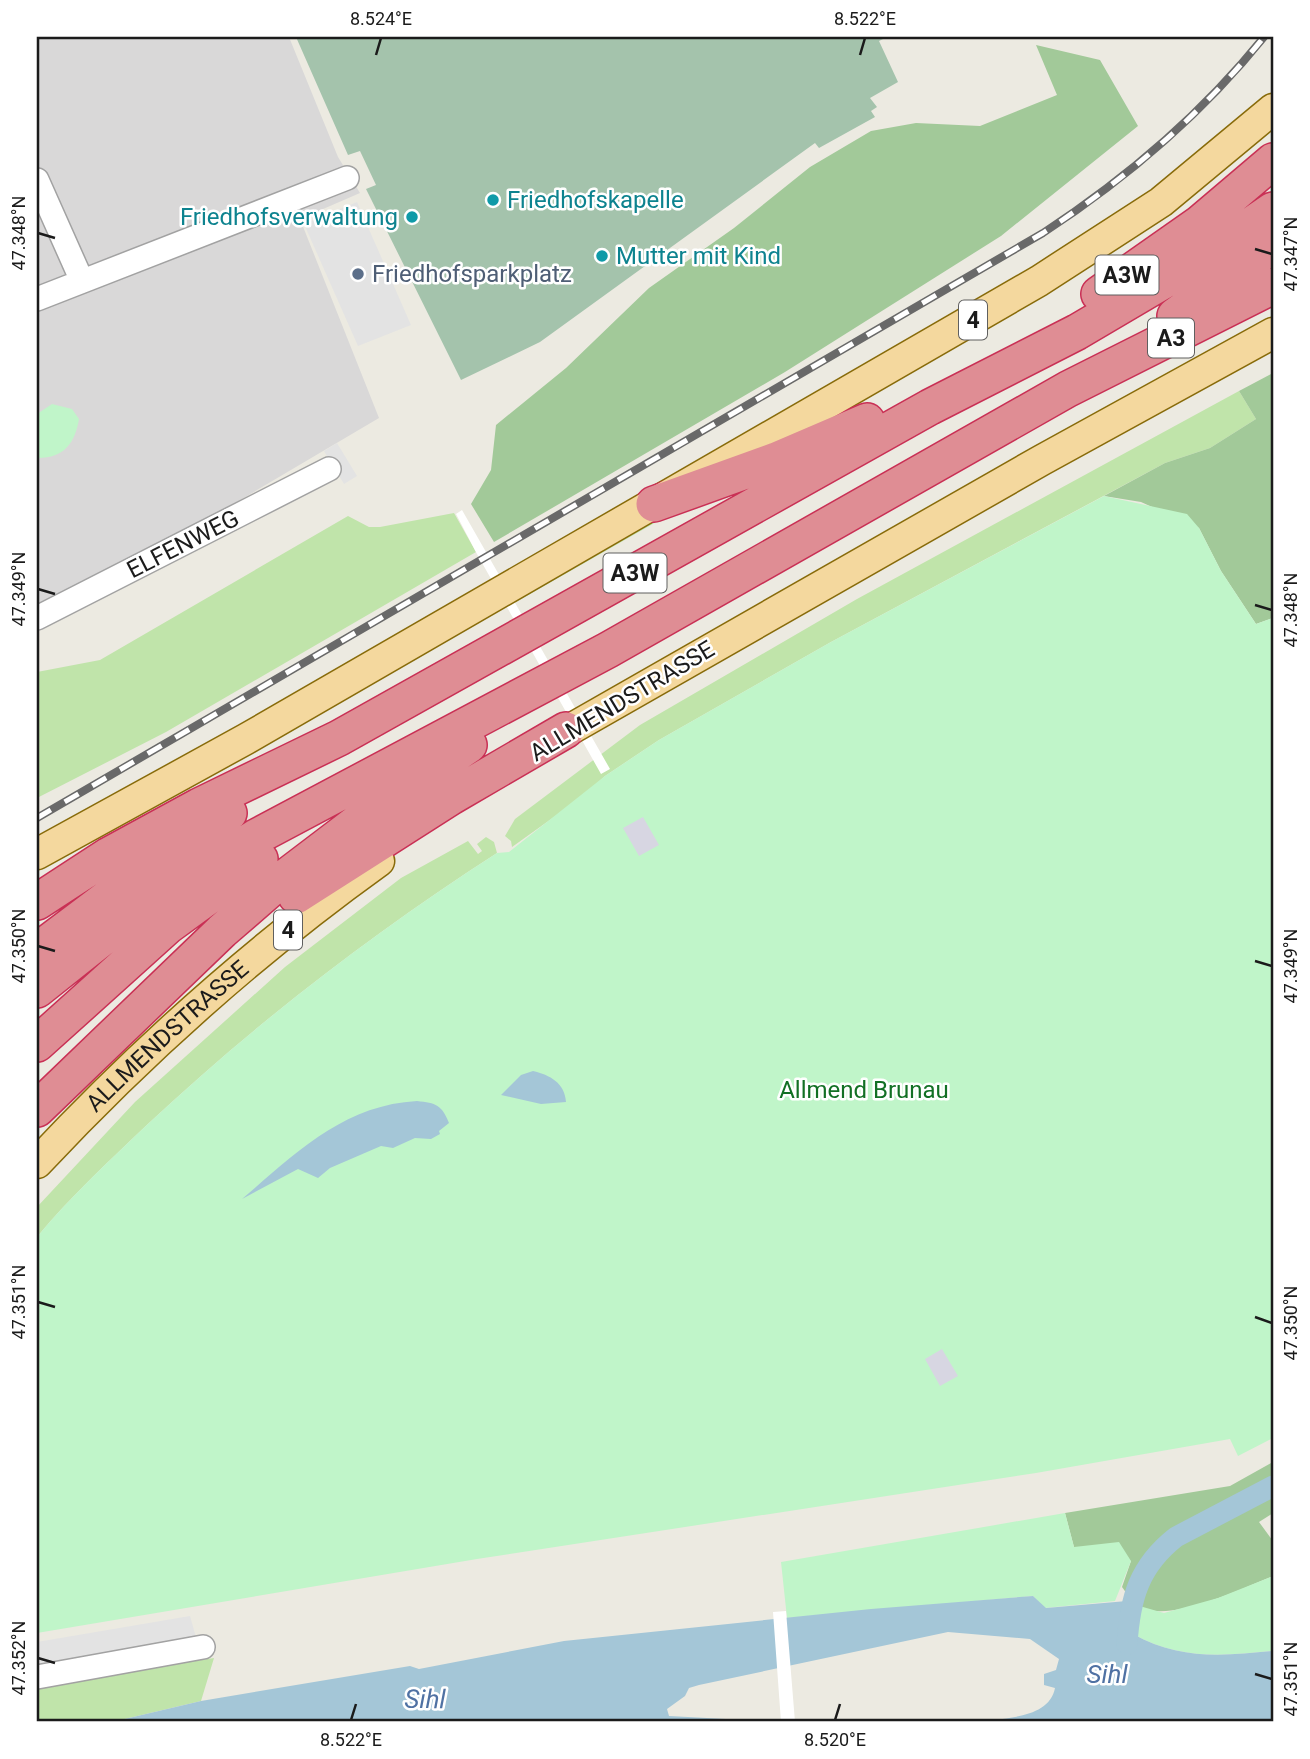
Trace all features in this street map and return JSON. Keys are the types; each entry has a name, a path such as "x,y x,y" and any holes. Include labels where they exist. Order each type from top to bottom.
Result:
{"highway":[{"name":"A3W","path":"930,407 1153,258 1200,223 1271,163"},
{"name":"A3W","path":"37,951 143,870 339,738 930,407 1077,332 1206,256 1273,210"},
{"name":"A3","path":"1068,389 1273,245"},
{"name":"A3","path":"1068,389 1273,286"},
{"path":"654,504 776,460 976,374"},
{"name":"A3W","path":"37,990 80,954 165,894 256,837 608,650 1068,389"},
{"path":"37,1109 275,885 371,812 608,650"},
{"path":"37,883 166,806 306,734 481,658"},
{"path":"159,993 321,879 451,797 566,730"},
{"path":"37,902 109,855 199,806 339,738"},
{"path":"37,1044 168,926 404,759"}],"main road":[{"name":"4","path":"37,853 246,739 1102,243 1161,202 1273,108"},
{"name":"ALLMENDSTRASSE","path":"37,1163 151,1048 256,956 350,882 566,730 1273,333"}],"street":[{"path":"37,299 347,178"},
{"path":"37,180 82,281"},
{"name":"ELFENWEG","path":"37,618 329,469"},
{"path":"37,1677 203,1647"}],"shaded area":[{"path":"37,37 289,37 338,157 360,193 300,219 379,418 169,542 37,608"},
{"name":"Friedhofsparkplatz","path":"357,202 411,325 358,346 304,224"},
{"path":"337,443 357,476 344,484 324,451"},
{"path":"643,817 659,845 639,856 623,828"},
{"path":"942,1349 958,1376 940,1386 925,1359"},
{"path":"190,1616 197,1641 37,1670 37,1642"}],"green space":[{"path":"296,37 887,37 879,41 898,82 870,98 877,107 871,111 875,117 819,148 815,143 540,342 461,380 366,189 376,185 360,151 348,155"},
{"path":"1036,45 1100,60 1138,126 1001,236 785,372 494,542 471,504 491,470 496,425 566,368 649,288 734,228 810,167 871,131 916,123 980,126 1057,95"},
{"path":"1273,373 1273,618 1256,624 1221,571 1199,528 1141,502 1104,496 1165,463 1210,448 1256,419 1239,391"},
{"path":"1239,391 1256,419 1210,448 1165,463 831,642 659,740 605,776 582,797 512,847 511,841 505,836 515,819 640,725 857,599"},
{"path":"52,404 72,409 79,419 77,428 67,448 55,455 38,458 37,414"},
{"name":"Allmend Brunau","path":"1104,496 1187,514 1199,528 1221,571 1256,624 1273,618 1273,1438 1238,1456 1230,1439 1036,1473 477,1559 37,1633 37,1237 63,1207 149,1123 274,1014 451,883 497,853 509,852 605,776 659,740 831,642"},
{"path":"679,509 516,602 513,596 645,521"},
{"path":"454,513 476,552 166,732 37,798 37,672 100,660 348,516 369,527 380,527"},
{"path":"486,837 494,842 497,853 361,947 232,1049 105,1165 37,1237 37,1207 135,1102 285,967 401,878 468,841 478,854 482,851 477,844"},
{"path":"1273,1462 1273,1513 1259,1522 1273,1541 1273,1576 1204,1603 1165,1611 1148,1610 1135,1605 1122,1587 1131,1561 1074,1547 1065,1513 1230,1486"},
{"path":"1065,1513 1074,1547 1119,1542 1131,1561 1115,1601 1045,1608 1033,1596 787,1618 781,1562"},
{"path":"1273,1576 1273,1651 1218,1655 1184,1652 1133,1634 1131,1622 1136,1605 1164,1613 1218,1598"},
{"path":"214,1658 201,1701 112,1722 37,1722 37,1686"}],"water":[{"path":"533,1071 556,1081 563,1090 566,1102 541,1104 501,1095 521,1075"},
{"path":"417,1101 434,1104 444,1112 449,1123 439,1131 440,1134 431,1139 415,1138 393,1148 381,1146 330,1168 318,1178 298,1169 242,1199 301,1149 343,1122 390,1105"},
{"name":"Sihl","path":"1033,1596 1046,1608 1127,1601 1133,1634 1184,1652 1218,1655 1273,1651 1273,1722 974,1722 1022,1716 1043,1706 1051,1698 1055,1688 1044,1685 1044,1674 1056,1670 1059,1659 1030,1639 948,1632 699,1685 689,1688 685,1696 667,1709 669,1716 781,1722 112,1722 201,1701 410,1666 419,1669 564,1641 871,1609"}],"pier":[{"path":"462,510 610,769 601,774 477,554 456,514"},
{"path":"786,1611 795,1722 781,1722 773,1612"}],"waterway":[{"path":"1127,1644 1131,1612 1139,1584 1145,1571 1163,1548 1176,1537 1273,1486"}],"railway":[{"path":"37,818 1043,233 1104,190 1161,144 1215,93 1264,37"}],"place":[{"name":"Friedhofskapelle","path":"493,200"},
{"name":"Friedhofsverwaltung","path":"412,217"},
{"name":"Mutter mit Kind","path":"602,256"},
{"name":"Friedhofsparkplatz","path":"358,274"}]}
